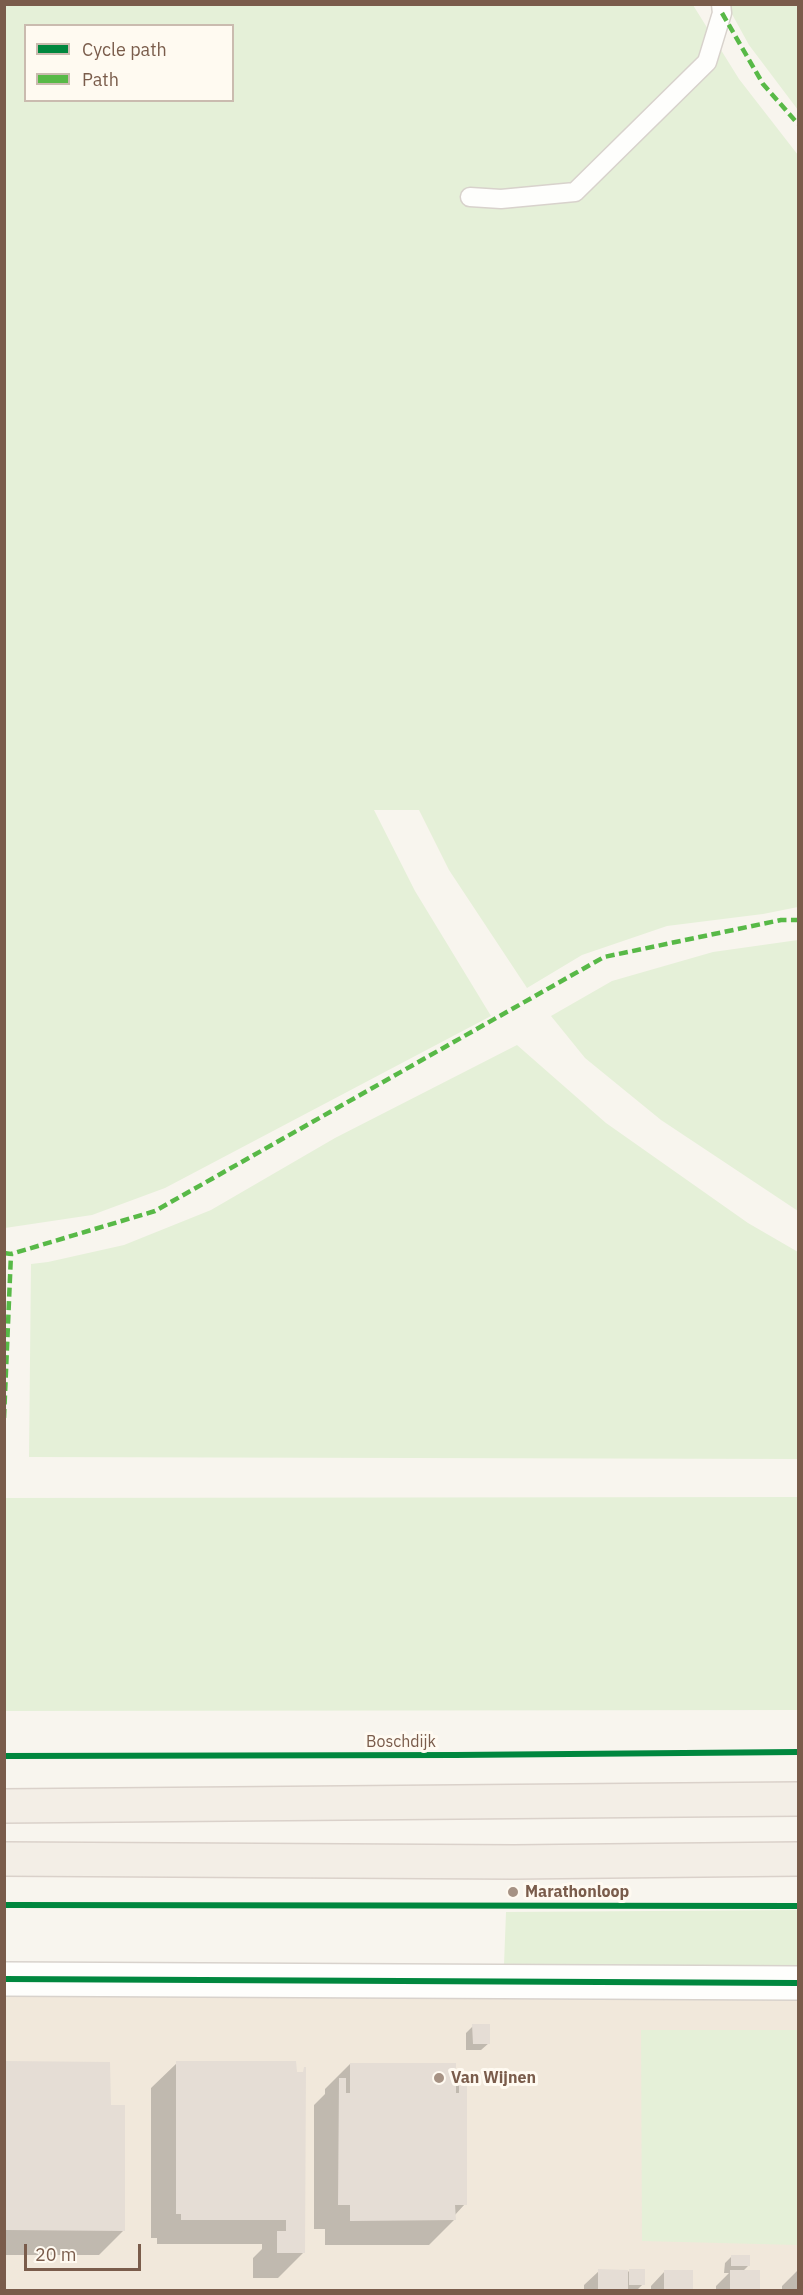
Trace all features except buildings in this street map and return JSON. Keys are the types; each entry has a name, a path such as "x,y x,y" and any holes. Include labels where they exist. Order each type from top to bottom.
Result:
{"main road":[{"path":"4,1806 798,1799"},
{"path":"4,1859 525,1862 798,1859"}],"street":[{"path":"4,1979 798,1983"}],"lane":[{"path":"470,197 501,199 575,192 707,62 722,13 721,4"}],"shaded area":[{"path":"5,1969 798,1975 798,2290 5,2290"}],"green space":[{"path":"4,5 693,5 739,79 798,155 798,907 763,914 667,926 582,955 527,988 449,870 419,810 374,810 415,891 491,1016 165,1188 92,1215 5,1228"},
{"path":"727,5 798,5 798,110 749,45"},
{"path":"798,940 798,1211 661,1120 585,1058 551,1016 612,981 713,952"},
{"path":"517,1045 606,1123 748,1223 798,1252 798,1459 29,1457 31,1264 124,1245 211,1210 335,1138"},
{"path":"798,1497 798,1710 5,1711 5,1498"},
{"path":"798,1910 798,1965 504,1965 506,1912"},
{"path":"641,2030 798,2030 798,2245 642,2241"}],"marked path":[{"path":"722,13 763,84 798,124"},
{"path":"4,1253 11,1254 155,1211 604,957 781,920 798,920"},
{"path":"4,1418 11,1254"}],"cycle path":[{"name":"Boschdijk","path":"4,1756 798,1752"},
{"path":"4,1905 798,1906"},
{"path":"4,1979 798,1983"}],"place":[{"name":"Marathonloop","path":"513,1892"},
{"name":"Van Wijnen","path":"439,2078"}]}
